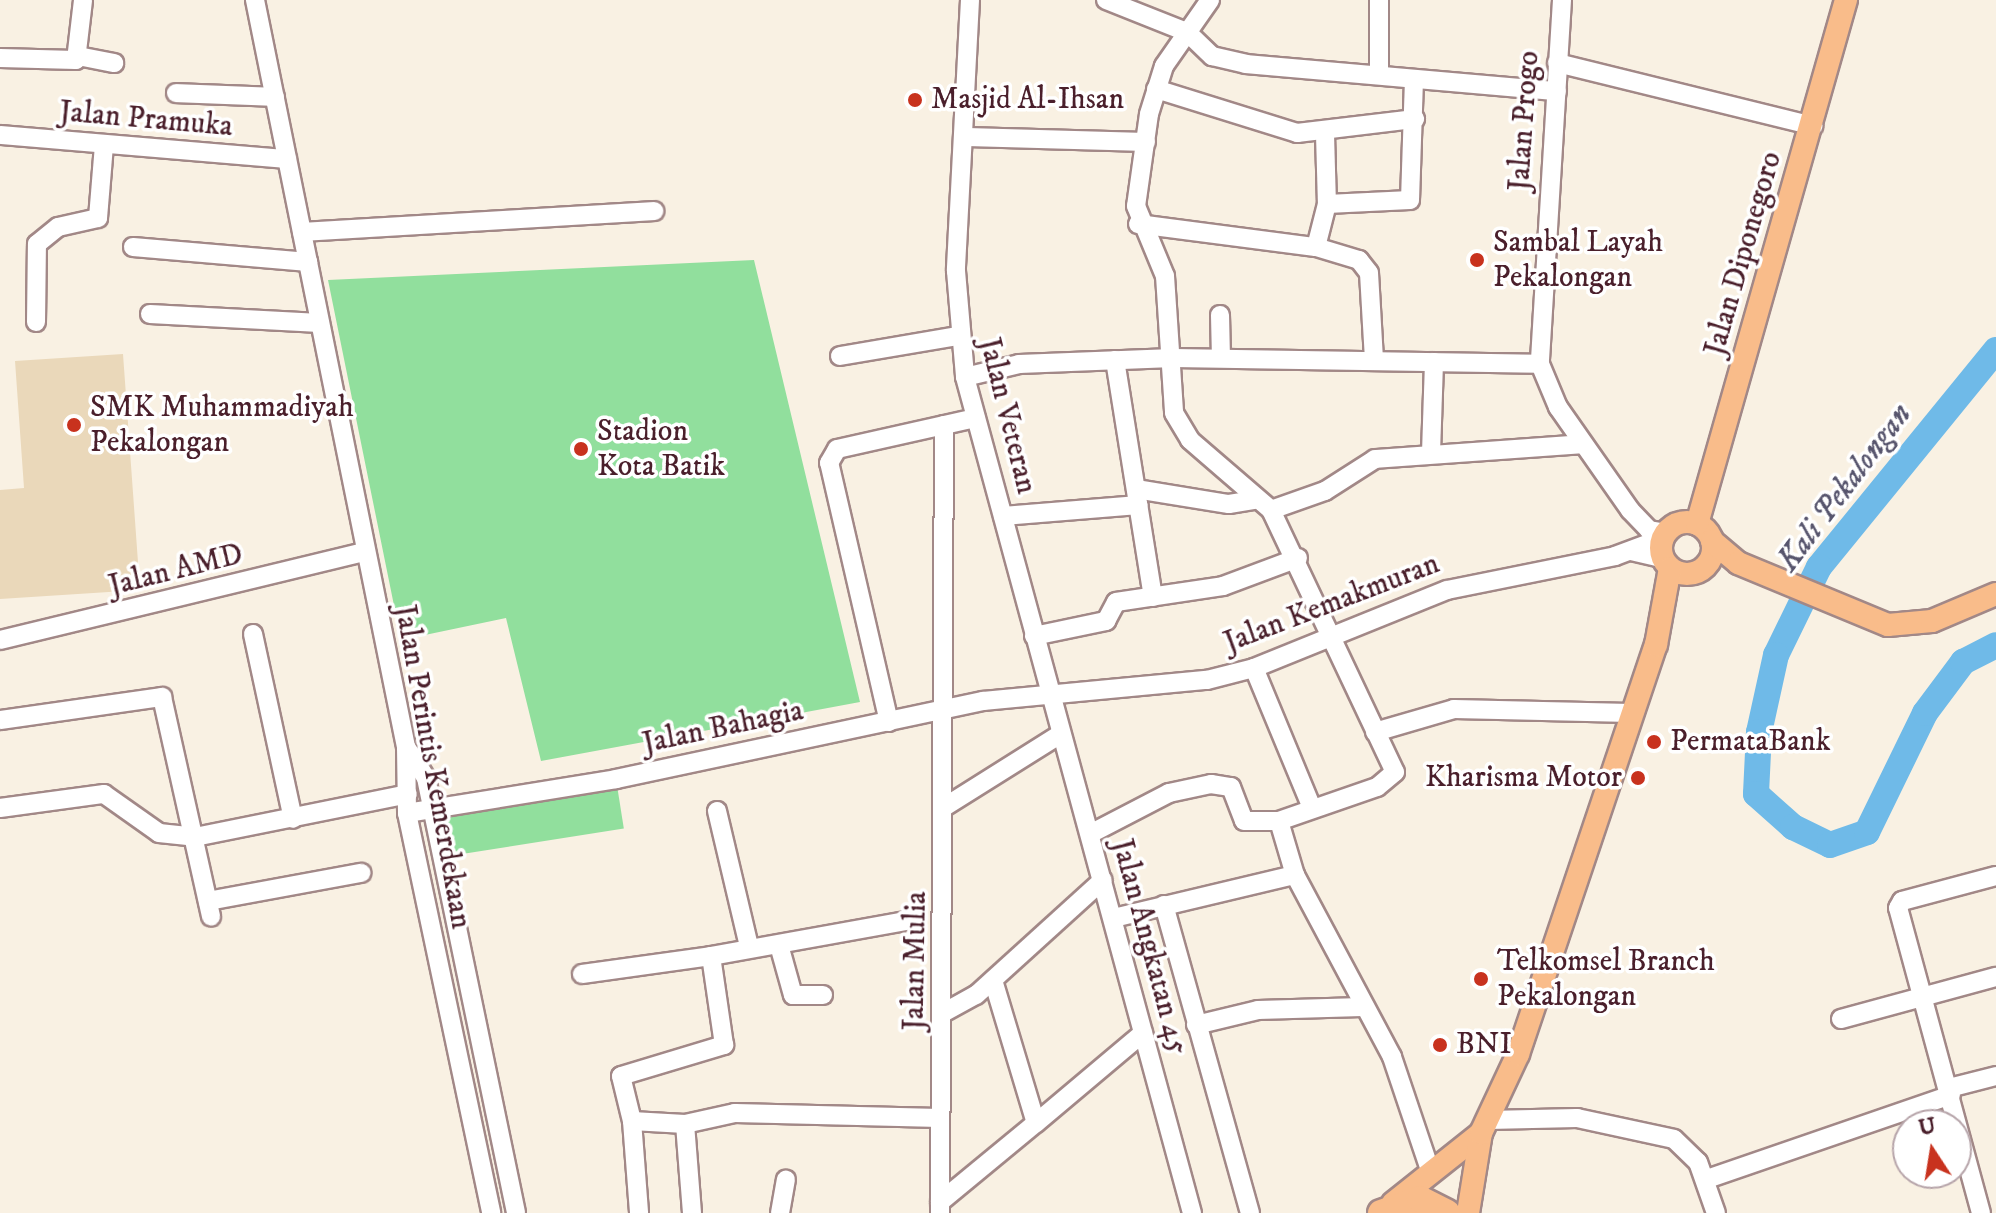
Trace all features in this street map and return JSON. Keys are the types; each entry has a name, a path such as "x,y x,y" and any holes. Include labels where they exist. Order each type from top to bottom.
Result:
{"highway":[{"path":"1387,1208 1427,1200 1447,1213"}],"main road":[{"name":"Jalan Diponegoro","path":"1700,570 1704,533 1846,0"},
{"path":"1665,549 1704,533 1748,567 1857,617 1911,625 1996,594"},
{"path":"1665,549 1700,570 1748,567"},
{"path":"1468,1213 1485,1127 1519,1050 1667,603 1665,549"},
{"path":"1667,603 1700,570"},
{"path":"1387,1208 1485,1127"}],"street":[{"path":"0,58 68,64 78,56 83,0"},
{"name":"Jalan Perintis Kemerdekaan","path":"255,0 406,747 407,803 491,1213"},
{"name":"Jalan Veteran","path":"970,0 958,336 965,377 1050,696"},
{"path":"1106,0 1187,32 1212,56 1246,64 1379,73 1414,82 1557,91"},
{"path":"1090,834 1169,793 1211,784 1231,787 1244,821 1279,821 1392,780 1375,732 1298,558 1263,505 1182,428 1165,276 1138,224 1146,142 1156,89 1187,32 1210,0"},
{"path":"1379,0 1379,73"},
{"name":"Jalan Progo","path":"1540,364 1562,0"},
{"path":"78,56 114,63"},
{"path":"1557,63 1813,126"},
{"path":"1327,204 1409,202 1415,119 1414,82"},
{"path":"1156,89 1273,129 1325,134 1415,119"},
{"path":"176,93 275,97"},
{"path":"1316,247 1327,204 1325,134"},
{"name":"Jalan Pramuka","path":"0,135 287,159"},
{"path":"967,137 1146,142"},
{"path":"36,322 37,244 58,227 98,218 104,145"},
{"path":"302,232 654,211"},
{"path":"1138,224 1316,247 1367,267 1374,361"},
{"path":"133,247 308,262"},
{"path":"150,314 320,323"},
{"path":"1220,315 1221,358"},
{"path":"840,356 958,336"},
{"path":"965,377 1019,364 1173,358 1540,364 1582,444 1642,524 1665,549"},
{"path":"1115,360 1153,597"},
{"path":"1431,453 1434,362"},
{"path":"889,722 829,463 837,449 976,418"},
{"name":"Jalan Mulia","path":"940,1207 946,806 944,425"},
{"path":"1003,516 1137,497 1263,505 1325,491 1366,462 1431,453 1582,444"},
{"name":"Jalan Kemakmuran","path":"1050,696 1145,689 1254,668 1447,590 1631,551 1665,549"},
{"name":"Jalan AMD","path":"0,640 365,552"},
{"path":"1034,636 1102,622 1111,604 1223,586 1298,558"},
{"path":"253,634 293,819"},
{"path":"1254,668 1312,808"},
{"name":"Jalan Bahagia","path":"0,808 104,794 159,833 195,837 407,803 430,806 616,779 944,710 1050,696"},
{"name":"Jalan Angkatan 45","path":"1050,696 1114,918 1192,1213"},
{"path":"0,720 162,697 209,909 361,873"},
{"path":"1375,732 1454,709 1631,713"},
{"path":"946,806 1061,734"},
{"path":"406,747 426,778 516,1213"},
{"path":"717,811 749,946"},
{"path":"1279,821 1295,875 1403,1083 1414,1139 1431,1173"},
{"path":"1114,918 1295,875"},
{"path":"1981,1213 1921,996 1900,903 1996,876"},
{"path":"943,1013 993,980 1103,880"},
{"path":"1164,905 1250,1213"},
{"path":"582,974 711,956 749,946 779,945 906,921"},
{"path":"779,945 793,995 823,995"},
{"path":"639,1213 632,1121 621,1076 724,1045 711,956"},
{"path":"1841,1019 1996,977"},
{"path":"993,980 1036,1123"},
{"path":"1196,1025 1258,1010 1362,1007"},
{"path":"940,1207 1143,1033"},
{"path":"1707,1179 1996,1076"},
{"path":"632,1121 685,1124 735,1113 940,1118"},
{"path":"1485,1127 1577,1118 1635,1127 1674,1139 1707,1179 1716,1213"},
{"path":"685,1124 692,1213"},
{"path":"780,1213 786,1180"}],"shaded area":[{"name":"SMK Muhammadiyah Pekalongan","path":"123,354 140,590 0,599 0,490 24,488 15,361"}],"green space":[{"name":"Stadion Kota Batik","path":"754,260 860,702 541,761 506,618 401,640 328,280"},
{"path":"616,779 624,828 438,858 430,808"}],"waterway":[{"name":"Kali Pekalongan","path":"1996,350 1819,567 1776,655 1759,732 1756,794 1793,827 1830,845 1867,832 1925,713 1963,662 1996,645"}],"place":[{"name":"Masjid Al-Ihsan","path":"915,100"},
{"name":"Sambal Layah Pekalongan","path":"1477,260"},
{"name":"SMK Muhammadiyah Pekalongan","path":"74,425"},
{"name":"Stadion Kota Batik","path":"581,449"},
{"name":"PermataBank","path":"1654,742"},
{"name":"Kharisma Motor","path":"1638,778"},
{"name":"Telkomsel Branch Pekalongan","path":"1481,979"},
{"name":"BNI","path":"1440,1045"}]}
